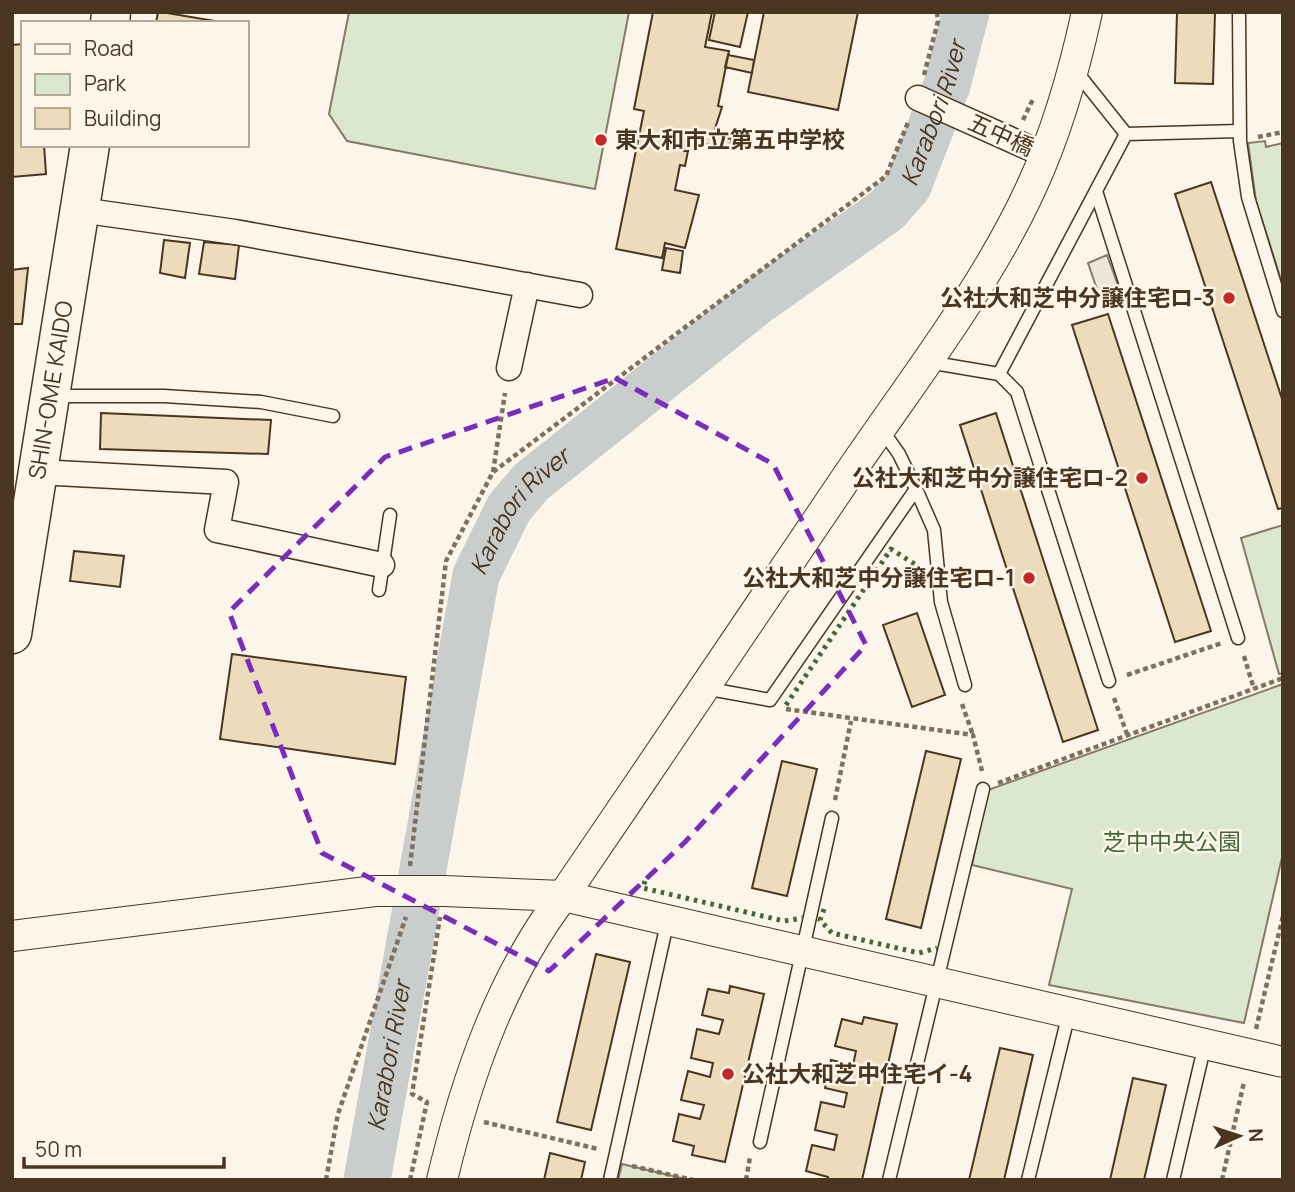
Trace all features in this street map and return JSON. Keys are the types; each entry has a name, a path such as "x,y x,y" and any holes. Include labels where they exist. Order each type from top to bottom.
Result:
{"main road":[{"name":"SHIN-OME KAIDO","path":"12,634 90,147"}],"street":[{"path":"442,1180 475,1062 532,936 563,896 985,271 1031,190 1045,155 1074,69 1087,12"},
{"name":"五中橋","path":"918,98 1045,155"},
{"path":"80,210 235,232 580,295"},
{"path":"509,368 527,285"},
{"path":"38,472 226,482 217,530 382,565"},
{"path":"12,936 375,891 563,896 1283,1062"}],"lane":[{"path":"1239,12 1239,131 1248,197 1283,311"},
{"path":"1074,69 1126,134"},
{"path":"1126,134 1239,131"},
{"path":"999,374 1126,134"},
{"path":"1096,191 1238,638"},
{"path":"926,362 999,374 1017,392 1109,681"},
{"path":"50,396 164,396 261,402 333,416"},
{"path":"880,427 899,454 934,530 941,602 965,685"},
{"path":"704,688 770,700 916,489"},
{"path":"379,590 390,515"},
{"path":"889,1180 984,789"},
{"path":"760,1142 832,818"},
{"path":"610,1180 668,919"},
{"path":"1028,1180 1069,1013"},
{"path":"1173,1180 1205,1044"}],"path":[{"path":"493,472 886,176 918,98 938,21 937,12"},
{"path":"409,876 446,561 493,472 509,368"},
{"path":"1127,734 1109,681 1238,638 1254,689"},
{"path":"965,685 958,694 981,760 984,789 1283,678"},
{"path":"770,700 784,709 851,721 973,735"},
{"path":"832,818 851,721"},
{"path":"410,1180 427,1102 412,1094 444,891"},
{"path":"327,1180 338,1114 405,924 406,912"},
{"path":"476,1120 693,1180"}],"highlighted area":[{"path":"615,378 773,464 866,645 685,842 549,971 322,853 229,612 385,457"}],"green space":[{"path":"349,12 629,12 595,189 347,141 329,114"},
{"path":"1265,141 1266,147 1283,143 1283,286 1256,201 1248,143"},
{"path":"1283,525 1283,673 1279,674 1241,538"},
{"name":"芝中中央公園","path":"1283,684 1283,853 1244,1023 1049,985 1072,889 972,865 988,790"},
{"path":"622,1164 690,1180 618,1180"}],"shaded area":[{"path":"1107,255 1120,291 1100,298 1088,263"}],"building":[{"path":"158,12 161,12 215,21 156,21"},
{"path":"653,12 712,12 705,47 729,51 718,106 722,107 713,135 732,139 729,149 685,140 684,151 688,151 685,166 680,165 675,190 699,195 685,248 665,243 662,258 616,249 644,111 634,109"},
{"path":"715,12 748,12 740,47 709,40"},
{"path":"764,12 858,12 838,110 748,92"},
{"path":"1177,12 1215,12 1213,84 1175,83"},
{"path":"21,44 21,147 44,147 46,174 12,177 12,45"},
{"path":"728,55 754,60 752,73 725,67"},
{"name":"公社大和芝中分譲住宅ロ-3","path":"1211,182 1283,402 1283,508 1278,509 1175,194"},
{"path":"164,240 190,243 185,278 160,273"},
{"path":"204,242 239,245 235,279 199,274"},
{"path":"666,248 683,251 680,273 662,270"},
{"path":"28,268 22,324 12,324 12,270"},
{"name":"公社大和芝中分譲住宅ロ-2","path":"1108,314 1211,631 1175,642 1072,325"},
{"path":"101,413 271,420 268,454 100,449"},
{"name":"公社大和芝中分譲住宅ロ-1","path":"996,413 1098,730 1063,742 960,425"},
{"path":"74,551 124,556 120,587 70,581"},
{"path":"917,613 945,695 912,707 883,625"},
{"path":"232,654 406,677 395,764 220,739"},
{"path":"926,751 961,759 921,928 886,919"},
{"path":"782,761 817,769 787,896 752,888"},
{"path":"596,954 630,962 591,1130 557,1122"},
{"name":"公社大和芝中住宅イ-4","path":"730,986 764,994 725,1162 692,1155 694,1146 673,1141 679,1114 700,1119 704,1105 681,1100 688,1071 710,1077 713,1063 691,1058 697,1029 719,1034 723,1020 702,1015 708,989 729,993"},
{"path":"864,1017 897,1024 862,1180 827,1180 828,1177 806,1171 812,1145 834,1150 837,1135 815,1130 821,1102 844,1107 847,1093 825,1088 831,1060 853,1065 856,1051 835,1046 842,1019 862,1024"},
{"path":"1000,1048 1033,1055 1004,1180 969,1180"},
{"path":"1133,1078 1166,1085 1144,1180 1110,1180"},
{"path":"550,1153 585,1162 581,1180 544,1180"}],"waterway":[{"name":"Karabori River","path":"367,1180 476,575 509,508 531,482 758,301 887,210 908,186 947,85 966,12"}],"hedge":[{"path":"786,705 891,549 916,565"},
{"path":"645,881 643,888 784,921 803,918"},
{"path":"824,909 820,920 832,933 919,953 937,948"}],"place":[{"name":"東大和市立第五中学校","path":"601,140"},
{"name":"公社大和芝中分譲住宅ロ-3","path":"1229,298"},
{"name":"公社大和芝中分譲住宅ロ-2","path":"1142,478"},
{"name":"公社大和芝中分譲住宅ロ-1","path":"1029,578"},
{"name":"公社大和芝中住宅イ-4","path":"728,1074"}]}
